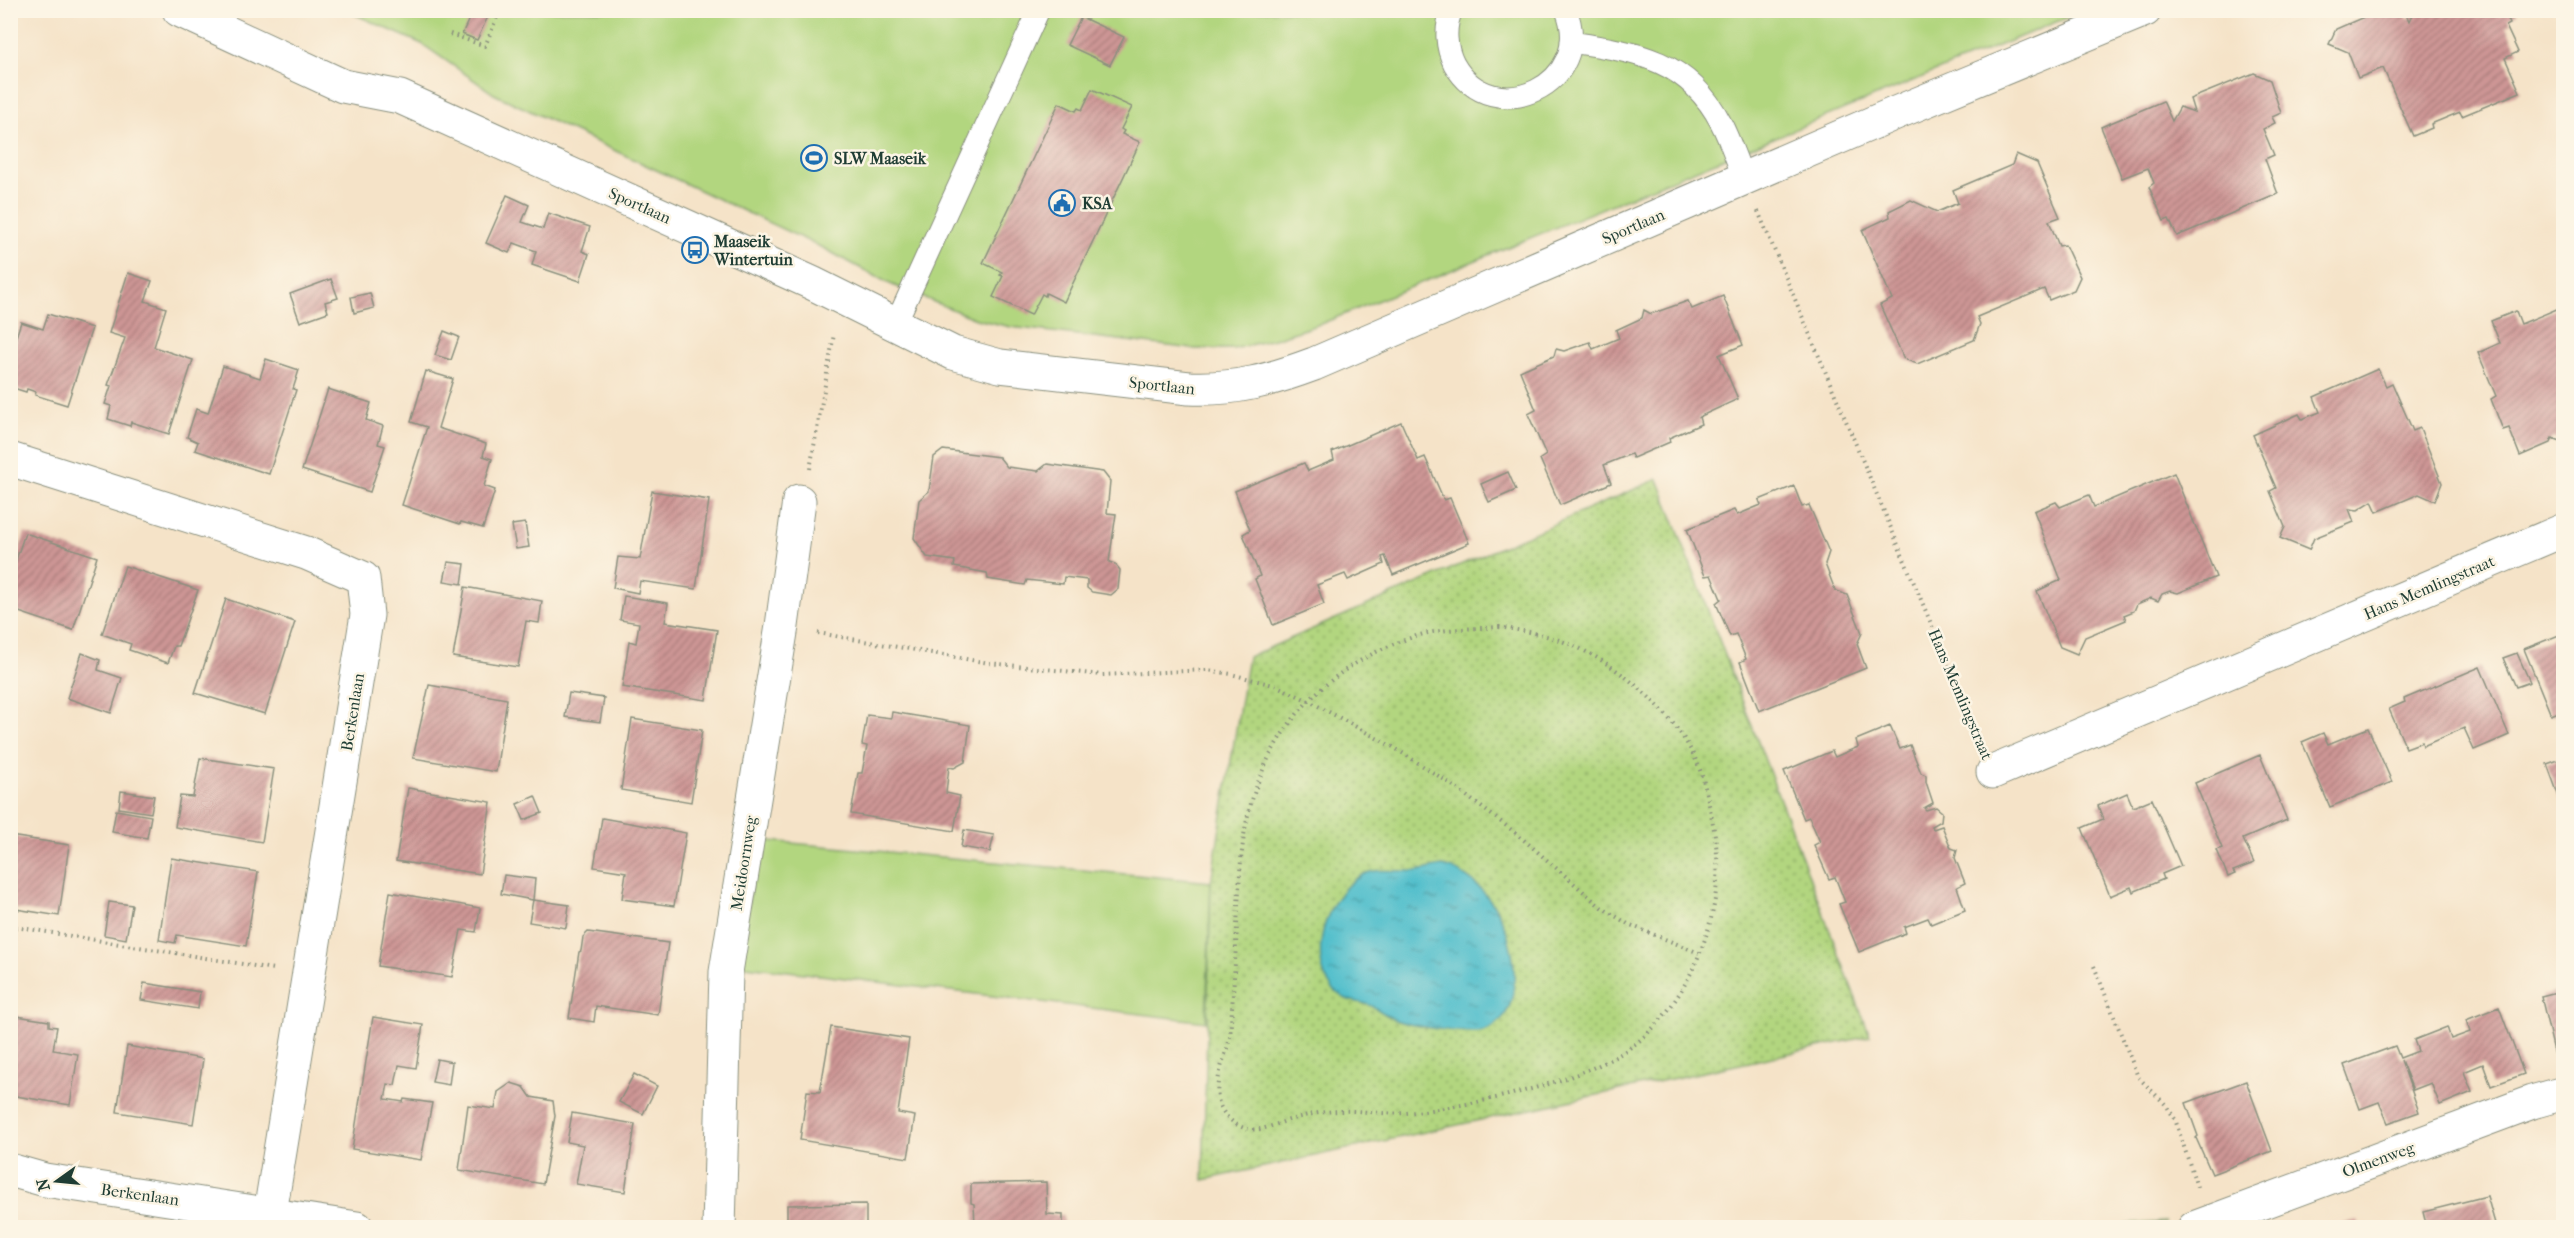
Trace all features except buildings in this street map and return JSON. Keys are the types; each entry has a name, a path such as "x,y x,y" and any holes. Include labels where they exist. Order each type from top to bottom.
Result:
{"street":[{"name":"Sportlaan","path":"179,10 343,86 400,97 840,298 953,353 999,366 1217,390 1248,385 1314,364 1744,178 2145,10"},
{"name":"Berkenlaan","path":"10,459 306,552 363,578 368,615 270,1213"},
{"name":"Meidoornweg","path":"719,1227 726,972 800,501"},
{"name":"Hans Memlingstraat","path":"1993,772 2564,530"},
{"name":"Olmenweg","path":"2202,1225 2532,1102 2564,1093"},
{"name":"Berkenlaan","path":"10,1170 45,1180 357,1227"}],"lane":[{"path":"895,325 1039,10"},
{"path":"1452,10 1446,34 1449,55 1460,74 1475,88 1495,96 1516,98 1536,92 1553,80 1566,63 1571,42 1571,22 1566,10"},
{"path":"1571,42 1625,50 1648,57 1690,80 1706,97 1722,124 1744,178"}],"path":[{"path":"450,34 485,46 501,10"},
{"name":"Hans Memlingstraat","path":"1744,178 1993,772"},
{"path":"800,501 813,458 840,298"},
{"path":"782,626 989,663 1102,675 1207,670 1260,681 1310,700 1393,747 1448,782 1516,834 1601,907 1655,937 1699,952"},
{"path":"1499,627 1558,639 1612,668 1659,708 1677,728 1692,751 1701,774 1715,831 1716,891 1699,952 1681,992 1667,1013 1650,1031 1632,1047 1611,1060 1582,1072 1464,1105 1383,1114 1343,1110 1322,1112 1257,1130 1249,1130 1232,1122 1221,1105 1217,1083 1221,1061 1230,1038 1242,842 1258,780 1269,753 1287,726 1310,700 1341,671 1413,637 1437,632 1499,627"},
{"path":"10,926 310,975"},
{"path":"2094,966 2138,1077 2166,1105 2175,1119 2202,1225"}],"green space":[{"path":"347,11 2083,11 1323,323 1233,349 1194,349 1011,327 976,319 890,284 825,249 494,94 422,44"},
{"path":"1658,479 1870,1036 1203,1180 1211,882 1248,657"},
{"path":"759,840 1211,882 1206,1022 738,965"},
{"path":"2166,1222 2148,1227 2090,1227"}],"water":[{"path":"1443,866 1471,880 1493,904 1503,923 1512,952 1514,984 1511,1000 1506,1013 1496,1024 1483,1031 1466,1032 1398,1021 1370,1005 1349,1000 1334,989 1324,974 1321,956 1322,937 1327,918 1336,900 1348,885 1362,875 1375,871 1416,871"}],"place":[{"name":"SLW Maaseik","path":"814,158"},
{"name":"KSA","path":"1062,203"},
{"name":"Maaseik Wintertuin","path":"695,250"}]}
